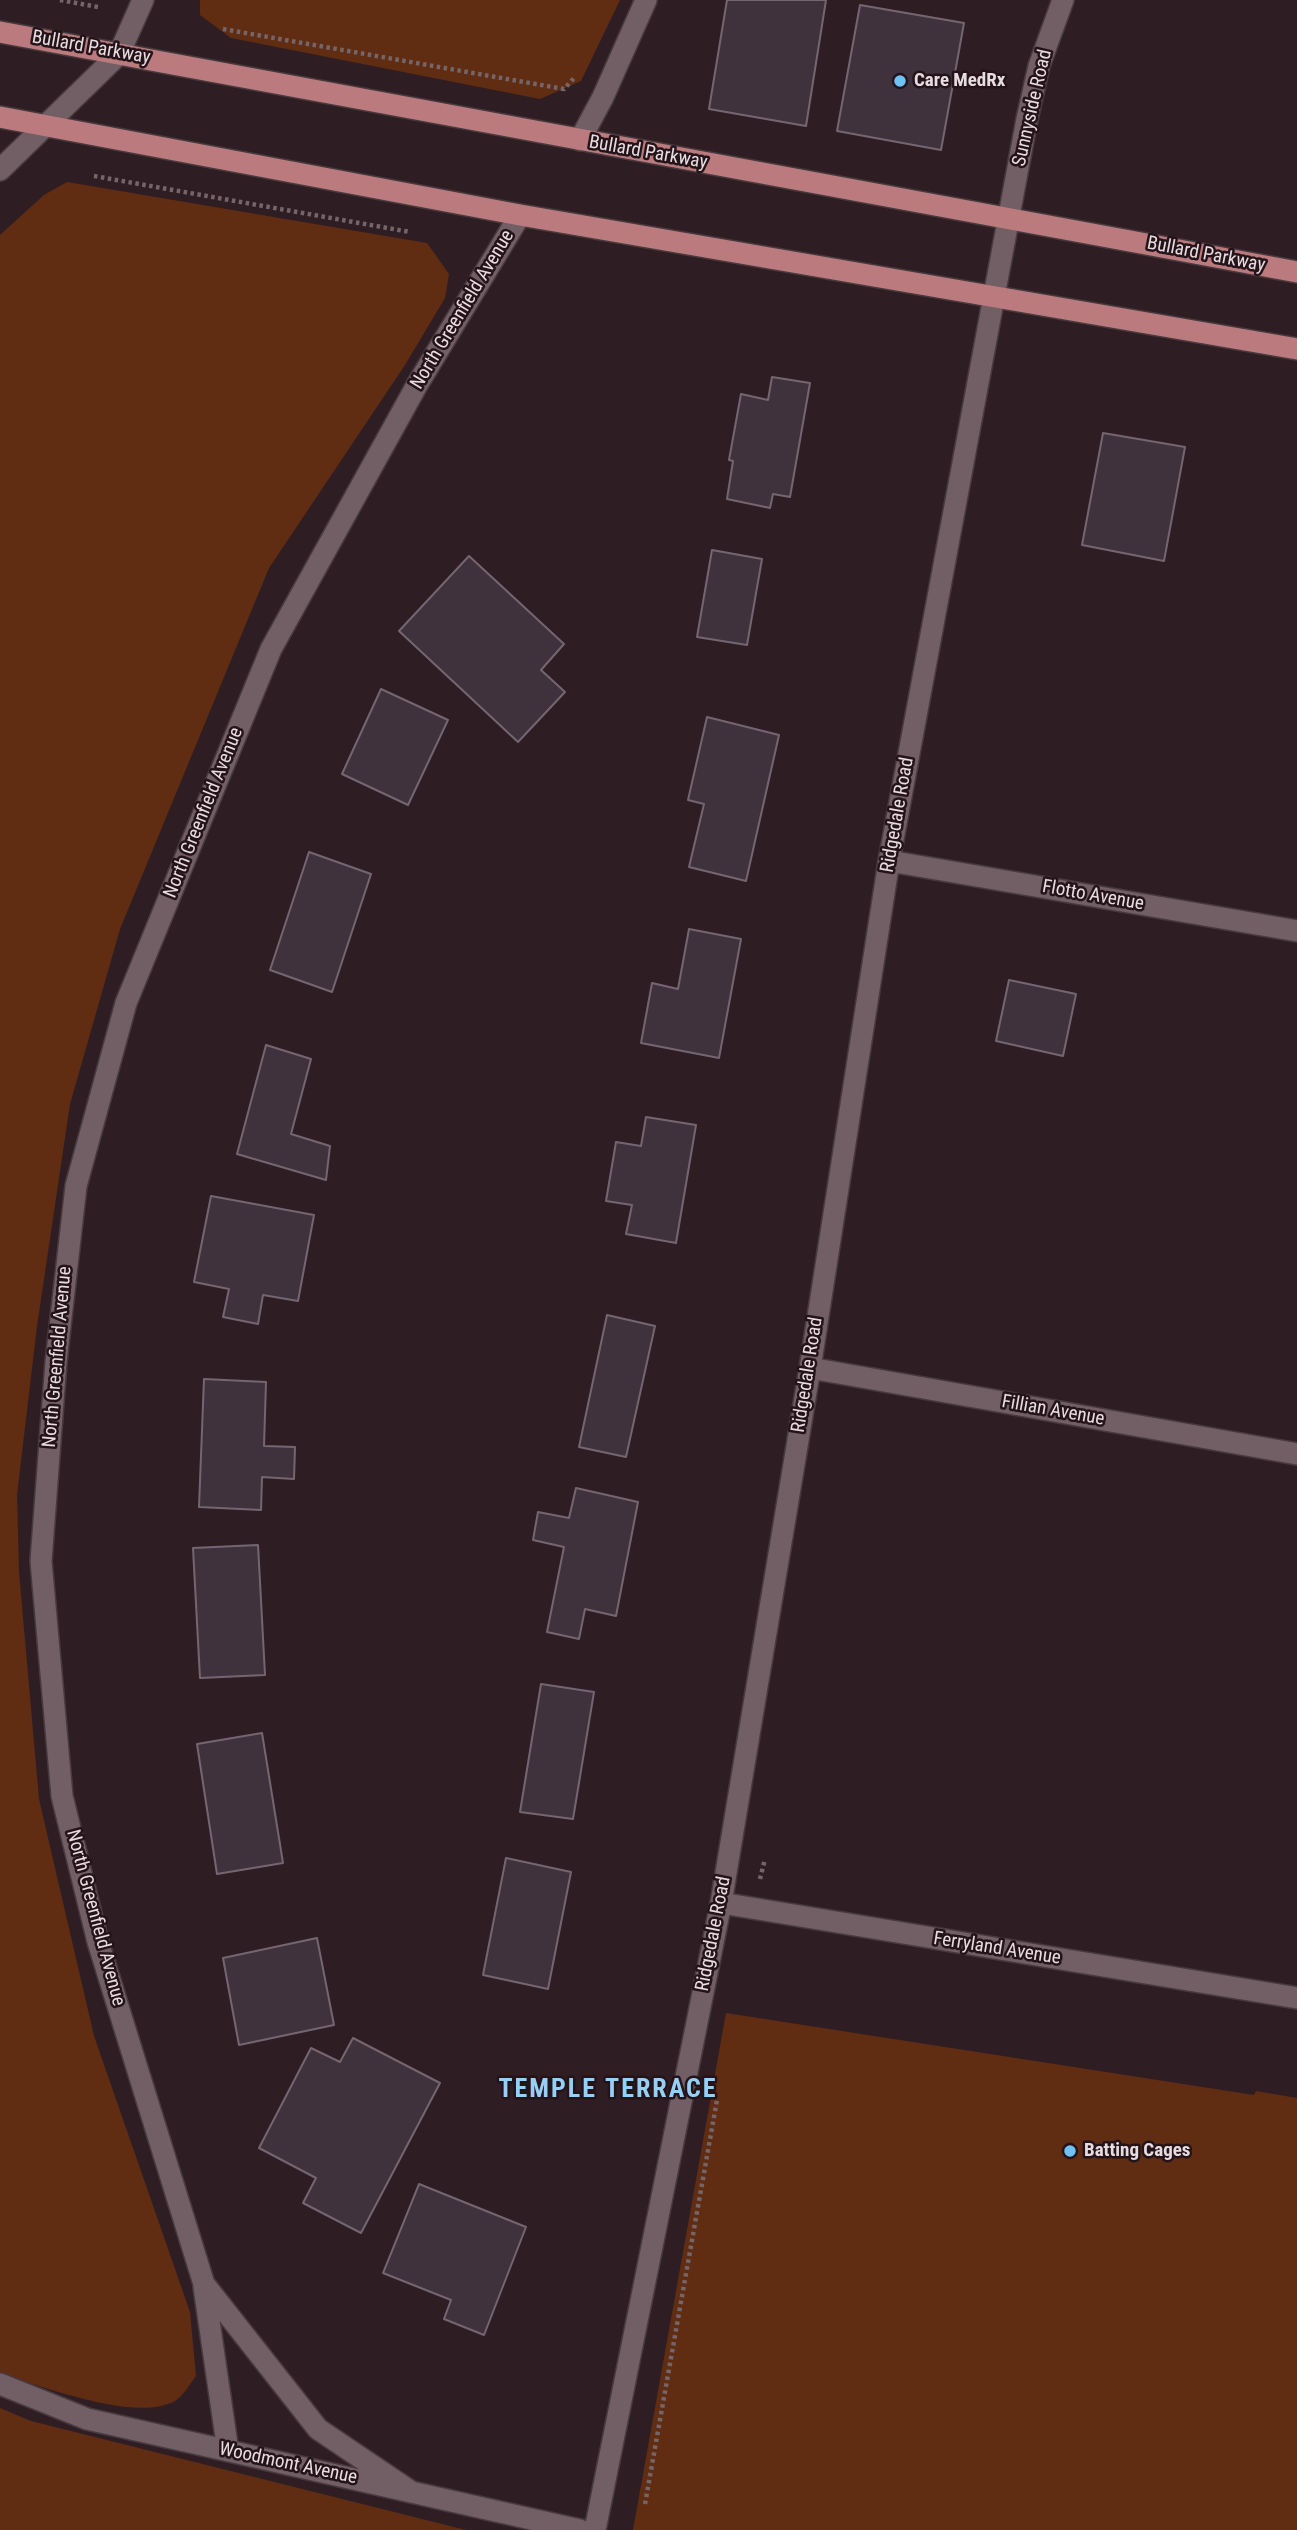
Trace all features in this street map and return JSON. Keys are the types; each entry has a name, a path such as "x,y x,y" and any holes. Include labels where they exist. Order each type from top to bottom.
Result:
{"main road":[{"name":"Bullard Parkway","path":"0,32 1297,272"},
{"path":"0,117 520,215 1297,349"}],"street":[{"path":"0,170 119,54 143,0"},
{"path":"580,140 603,97 646,0"},
{"name":"Sunnyside Road","path":"1009,217 1039,66 1063,0"},
{"name":"North Greenfield Avenue","path":"410,2491 318,2429 204,2284 98,1942 62,1796 41,1561 56,1362 76,1186 126,1003 271,649 417,386 520,215"},
{"name":"Ridgedale Road","path":"595,2530 721,1903 810,1368 889,861 1009,217"},
{"name":"Flotto Avenue","path":"889,861 1297,931"},
{"name":"Fillian Avenue","path":"810,1368 1297,1454"},
{"name":"Ferryland Avenue","path":"721,1903 1297,1998"},
{"path":"204,2284 228,2451"},
{"name":"Woodmont Avenue","path":"0,2385 86,2419 580,2530"}],"path":[{"path":"60,0 98,7"},
{"path":"223,29 564,89 577,74"},
{"path":"94,176 410,232"},
{"path":"752,1908 765,1859"},
{"path":"645,2504 717,2096"}],"shaded area":[{"path":"200,0 620,0 581,81 540,99 231,38 200,15"},
{"path":"67,182 427,243 449,274 445,298 405,365 269,568 120,929 70,1104 37,1326 17,1495 19,1572 39,1799 94,2036 190,2312 196,2376 175,2401 158,2407 137,2408 64,2394 0,2374 0,235 44,195"},
{"path":"726,2013 1254,2095 1256,2091 1297,2098 1297,2530 633,2530"},
{"path":"0,2408 31,2421 466,2530 0,2530"}],"building":[{"path":"727,0 826,0 806,126 709,109"},
{"path":"860,5 964,23 941,150 837,131"},
{"path":"772,377 810,383 790,497 773,494 770,508 727,499 733,461 729,460 741,394 768,400"},
{"path":"1103,433 1185,447 1164,561 1082,545"},
{"path":"712,550 762,559 747,645 697,637"},
{"path":"469,556 564,644 541,670 565,692 518,742 399,631"},
{"path":"381,689 448,720 408,805 342,774"},
{"path":"707,717 779,735 746,881 689,867 704,804 688,800"},
{"path":"309,852 371,874 332,992 270,970"},
{"path":"689,929 741,939 719,1058 641,1043 652,983 678,989"},
{"path":"1009,980 1076,994 1063,1056 996,1041"},
{"path":"266,1045 311,1059 291,1134 330,1146 326,1180 237,1154"},
{"path":"646,1117 696,1125 676,1243 626,1234 632,1205 606,1201 616,1142 641,1146"},
{"path":"211,1196 314,1215 298,1301 263,1295 258,1324 223,1317 229,1289 194,1282"},
{"path":"607,1315 655,1326 626,1457 579,1447"},
{"path":"204,1379 266,1382 264,1446 295,1447 294,1479 262,1477 261,1510 199,1507"},
{"path":"576,1488 638,1502 616,1616 585,1609 579,1639 547,1632 564,1547 533,1540 538,1512 569,1518"},
{"path":"258,1545 265,1675 200,1678 193,1548"},
{"path":"541,1684 594,1692 573,1819 520,1812"},
{"path":"262,1733 283,1863 217,1874 197,1744"},
{"path":"506,1858 571,1872 548,1989 483,1975"},
{"path":"317,1938 334,2025 239,2045 223,1958"},
{"path":"353,2038 440,2083 361,2233 303,2203 316,2178 259,2148 311,2048 340,2062"},
{"path":"419,2184 526,2227 484,2335 444,2319 451,2300 383,2273"}],"place":[{"name":"Care MedRx","path":"900,81"},
{"name":"Batting Cages","path":"1070,2151"}],"district":[{"name":"TEMPLE TERRACE","path":"608,2090"}]}
